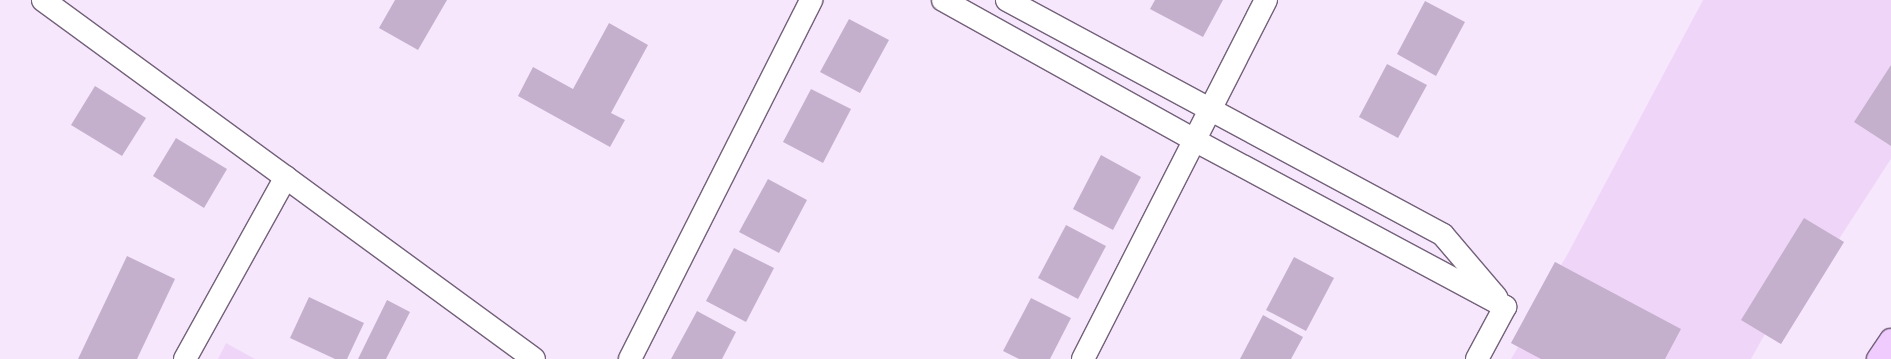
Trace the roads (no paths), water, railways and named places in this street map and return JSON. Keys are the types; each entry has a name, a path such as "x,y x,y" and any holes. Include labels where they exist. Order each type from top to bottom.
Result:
{"main road":[{"path":"1878,359 1891,340"}],"street":[{"path":"43,0 534,359"},
{"path":"630,359 810,0"},
{"path":"943,0 1196,141 1505,307"},
{"path":"1008,0 1443,235 1505,307"},
{"path":"1084,359 1196,141 1266,0"},
{"path":"185,359 286,177"},
{"path":"1477,359 1505,307"}]}
